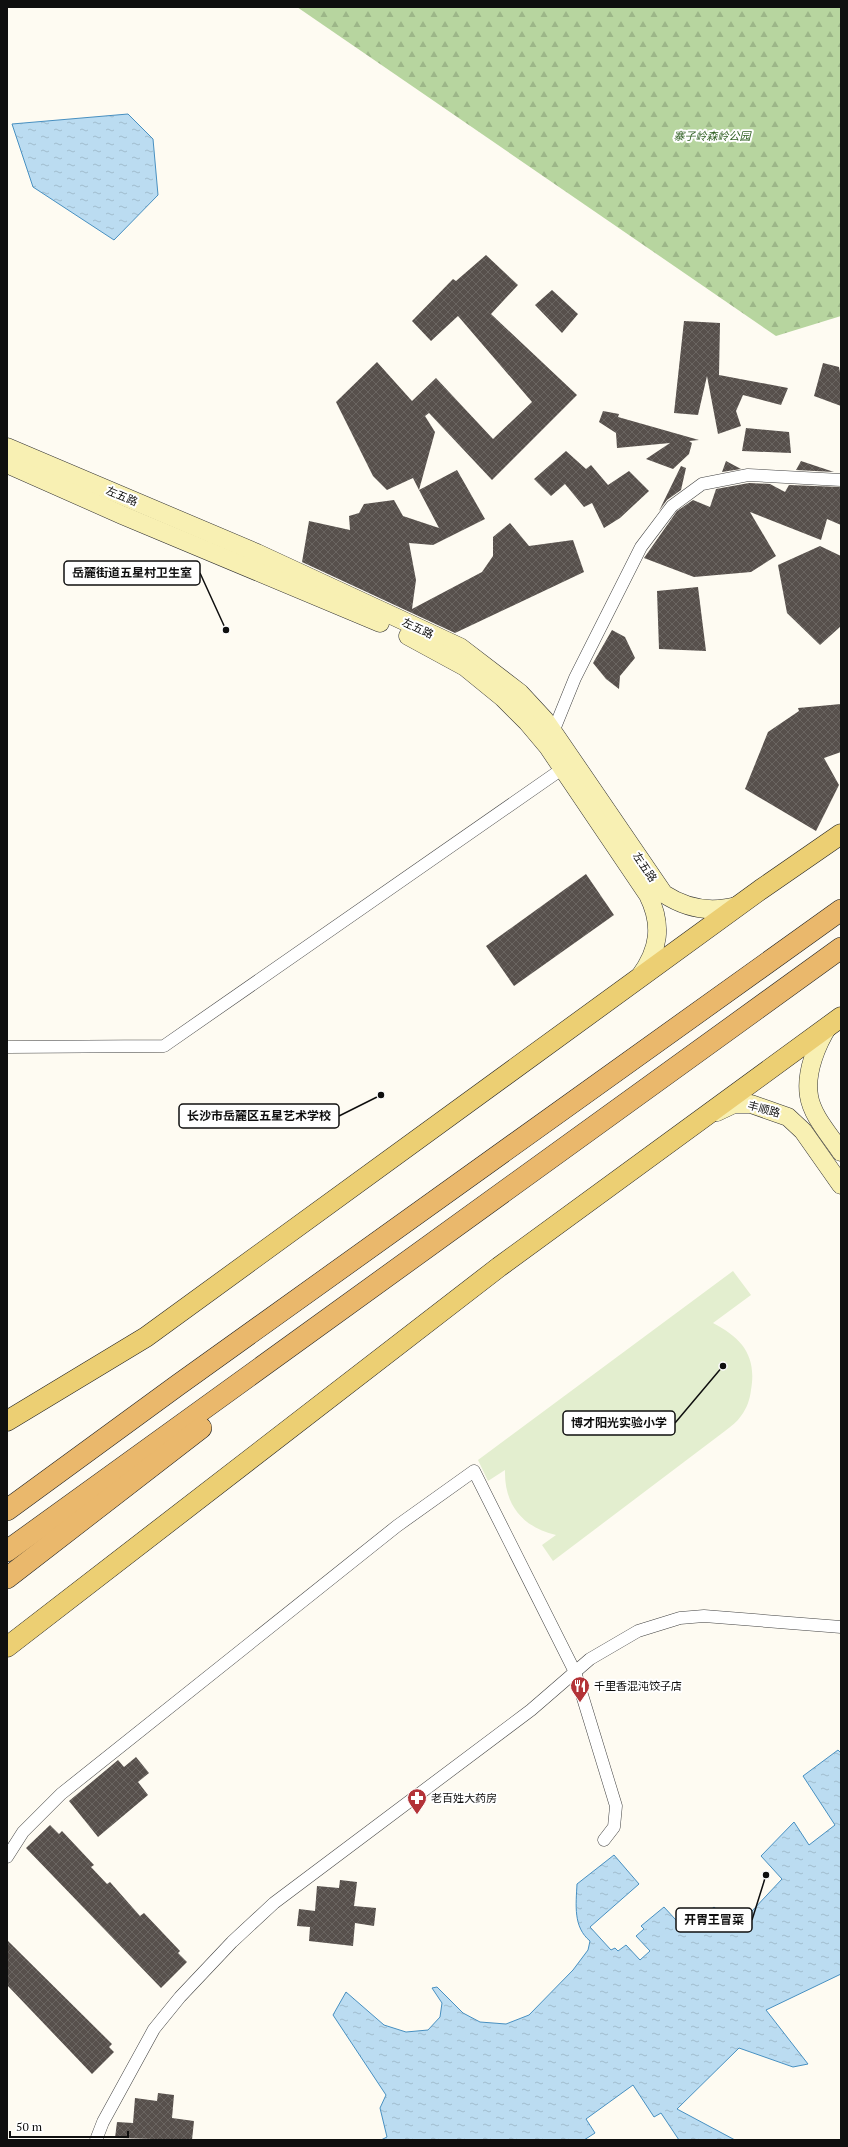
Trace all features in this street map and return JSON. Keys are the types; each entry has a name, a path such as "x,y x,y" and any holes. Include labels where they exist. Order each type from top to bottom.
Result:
{"highway":[{"path":"7,1510 178,1385 841,910"},
{"path":"7,1551 841,948"},
{"path":"7,1578 325,1331 388,1276"},
{"path":"7,1494 178,1385"}],"main road":[{"name":"左五路","path":"7,447 257,554 460,647 520,693 550,739 664,894 674,900 705,910 728,909 740,905"},
{"name":"左五路","path":"7,464 122,515 379,623 428,646 464,667 503,698 527,722 550,739 562,769 648,895 656,910 658,928 655,949 649,964 640,978"},
{"path":"7,1421 146,1337 740,905 841,834"},
{"path":"7,1647 499,1267 704,1119 835,1021"},
{"path":"835,1021 822,1036 812,1064 809,1096 813,1110 841,1152"},
{"name":"丰顺路","path":"704,1119 734,1104 751,1104 788,1117 803,1131 841,1185"}],"street":[{"path":"550,739 575,678 641,547 672,506 702,484 748,475 841,480"},
{"path":"7,1048 164,1046 562,769"},
{"path":"7,1856 24,1832 60,1794 397,1526 474,1471 575,1672 616,1806 614,1827 604,1840"},
{"path":"96,2140 103,2122 154,2029 180,1997 232,1942 274,1903 531,1710 575,1672 614,1644 638,1631 680,1618 704,1616 841,1627"}],"green space":[{"name":"寨子岭森岭公园","path":"297,7 841,7 841,316 776,336"},
{"path":"733,1271 751,1295 713,1323 732,1335 739,1342 745,1349 752,1367 750,1397 743,1413 736,1422 725,1431 553,1561 542,1545 556,1535 534,1526 517,1512 508,1493 505,1470 488,1481 478,1460"}],"water":[{"path":"128,114 153,139 158,195 114,240 33,187 12,124"},
{"path":"838,1750 841,1753 841,1974 766,2010 808,2064 793,2067 739,2048 677,2109 735,2140 679,2140 661,2113 654,2117 633,2085 586,2119 595,2133 584,2140 381,2140 387,2137 380,2108 386,2095 333,2015 346,1992 384,2025 406,2032 428,2030 440,2017 442,2003 432,1988 437,1987 463,2013 480,2022 506,2024 529,2015 573,1970 588,1950 590,1941 581,1929 578,1922 576,1900 577,1884 614,1855 639,1884 590,1927 611,1950 615,1948 618,1951 626,1945 640,1960 650,1951 636,1936 644,1929 641,1926 664,1907 686,1931 714,1907 737,1927 782,1879 761,1856 794,1822 809,1845 835,1825 803,1776"}],"building":[{"path":"486,255 518,285 491,314 577,395 492,480 429,413 425,416 435,432 419,490 413,478 387,490 373,476 336,402 377,362 412,401 436,378 493,439 532,402 458,316 431,341 412,321 453,279 456,281"},
{"path":"552,290 578,314 562,333 535,305"},
{"path":"684,321 720,323 719,375 788,388 781,405 743,395 736,411 741,426 718,434 707,376 698,415 674,413"},
{"path":"823,363 839,367 841,379 841,406 814,396"},
{"path":"603,411 619,414 618,417 699,440 689,441 692,443 689,454 673,469 646,459 670,443 617,448 616,433 599,422"},
{"path":"746,428 789,432 791,453 742,451"},
{"path":"566,451 586,469 591,465 608,485 629,471 649,491 620,518 604,528 592,503 584,507 565,484 551,496 534,479"},
{"path":"726,461 741,469 722,472"},
{"path":"801,461 834,472 796,470"},
{"path":"681,466 686,468 681,490 667,500 659,511"},
{"path":"457,470 485,519 433,545 409,543 416,580 412,609 482,572 493,556 493,537 510,523 529,546 573,540 584,572 455,633 302,562 309,521 350,530 349,516 359,513 364,504 394,500 403,516 439,528 419,490"},
{"path":"749,483 770,484 785,492 789,485 841,487 841,525 827,519 821,540 750,512 776,556 751,572 694,577 644,558 677,511 693,500 710,507 716,489"},
{"path":"820,546 841,556 841,626 820,645 787,613 778,565"},
{"path":"698,587 706,651 659,649 657,591"},
{"path":"612,630 625,637 635,658 620,676 619,689 606,679 593,663"},
{"path":"841,704 841,752 824,758 839,785 816,831 745,789 768,732 799,711 798,708"},
{"path":"586,874 614,915 514,986 486,946"},
{"path":"136,1757 149,1773 138,1782 148,1795 98,1837 69,1801 118,1760 124,1767"},
{"path":"50,1825 59,1834 62,1831 94,1865 91,1867 107,1884 110,1882 140,1916 144,1913 180,1951 178,1953 187,1962 161,1988 26,1848"},
{"path":"340,1880 357,1882 354,1906 376,1908 374,1926 355,1923 353,1946 309,1941 310,1927 297,1926 299,1909 315,1911 317,1886 339,1888"},
{"path":"7,1940 112,2044 109,2047 114,2052 92,2074 7,1985"},
{"path":"158,2093 174,2095 172,2118 194,2121 192,2140 115,2138 117,2122 133,2123 135,2098 157,2101"}],"place":[{"name":"岳麓街道五星村卫生室","path":"226,630"},
{"name":"长沙市岳麓区五星艺术学校","path":"381,1095"},
{"name":"博才阳光实验小学","path":"723,1366"},
{"name":"千里香混沌饺子店","path":"580,1703"},
{"name":"老百姓大药房","path":"417,1815"},
{"name":"开胃王冒菜","path":"766,1875"}]}
